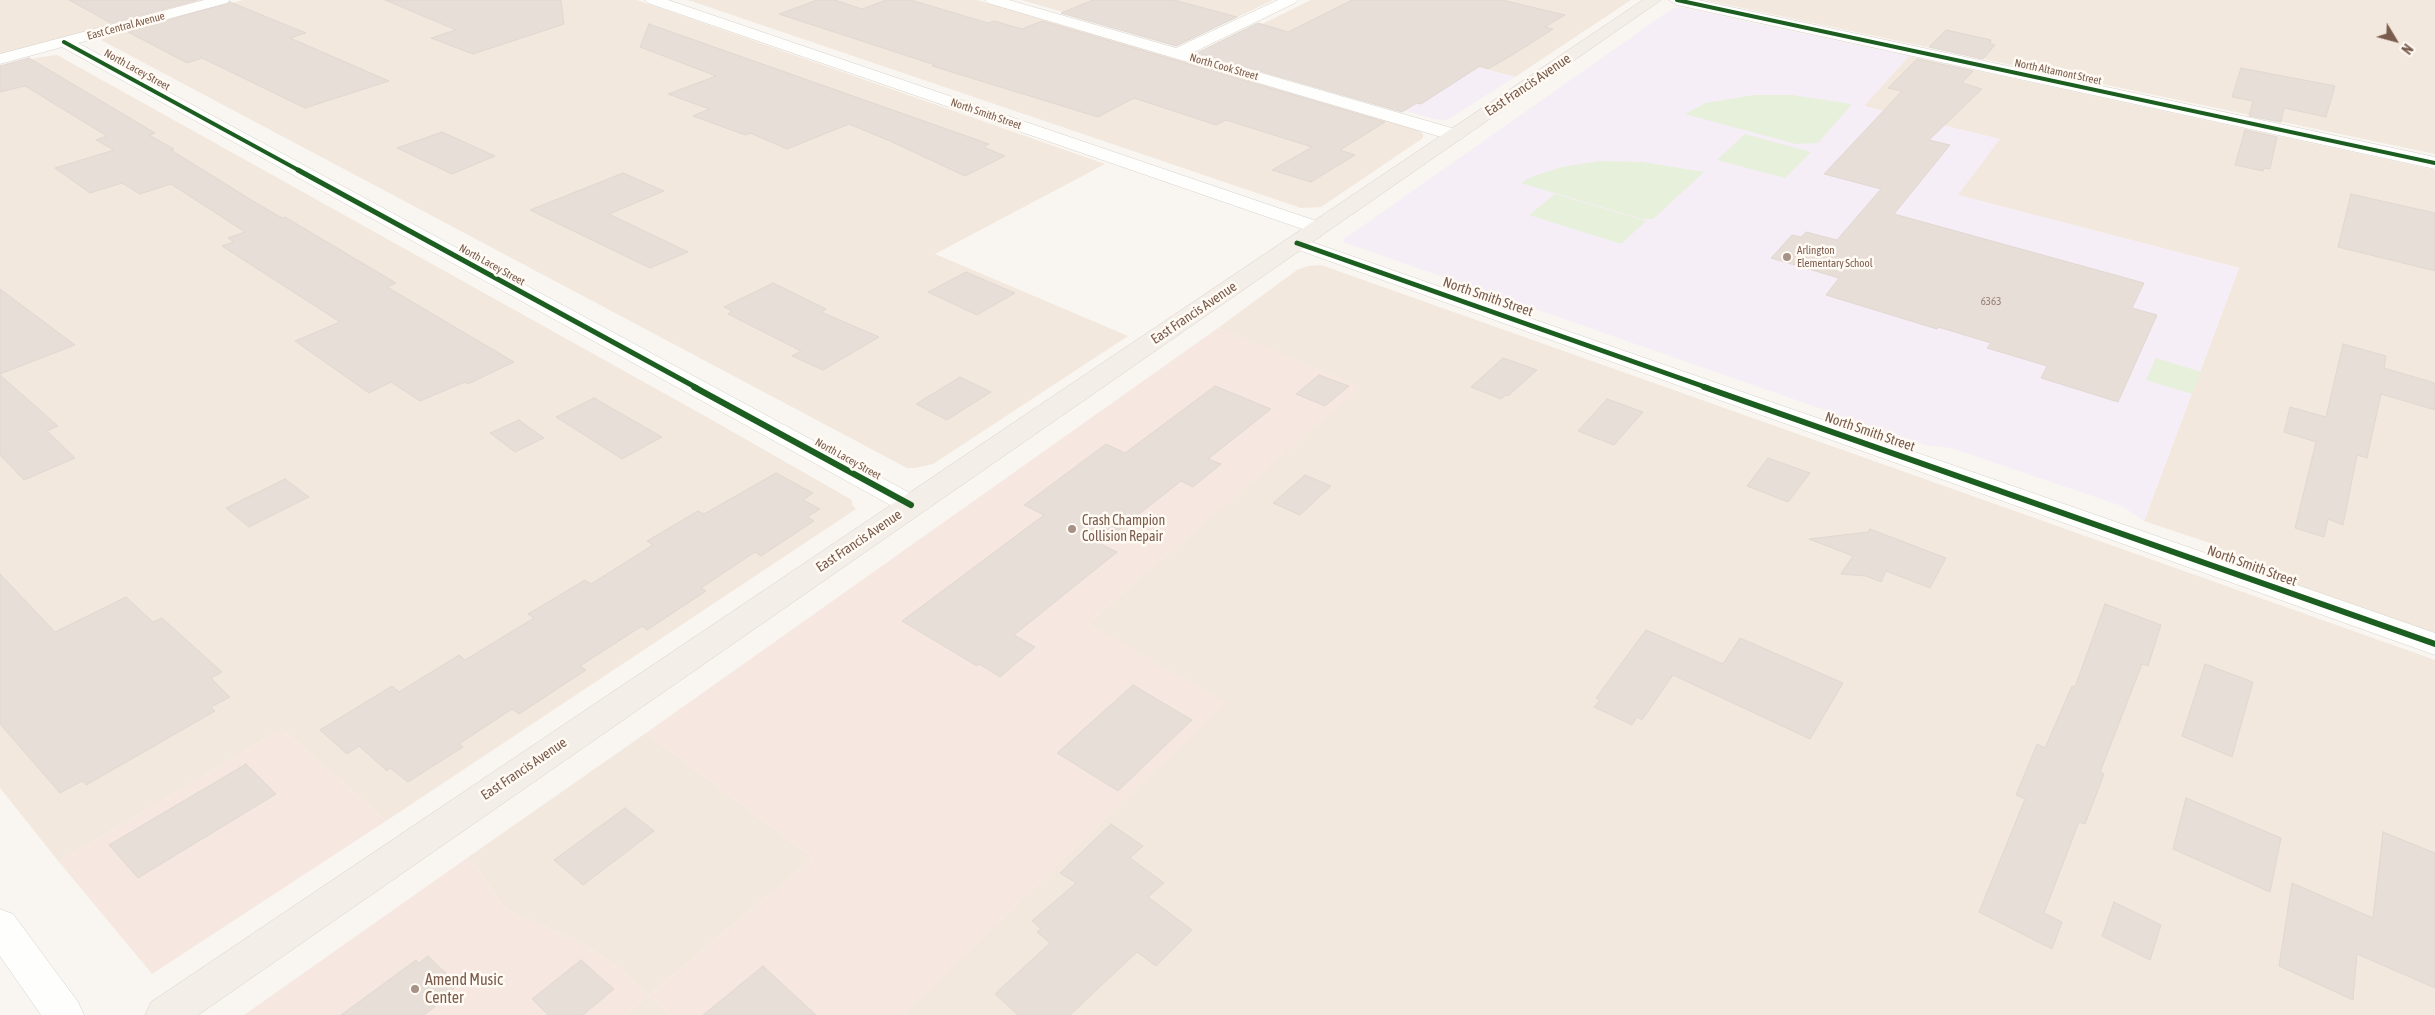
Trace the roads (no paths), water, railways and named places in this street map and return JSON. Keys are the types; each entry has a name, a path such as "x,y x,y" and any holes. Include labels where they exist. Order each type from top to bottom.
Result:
{"main road":[{"name":"East Francis Avenue","path":"165,1015 1653,0"}],"street":[{"name":"East Central Avenue","path":"0,59 222,0"},
{"name":"North Smith Street","path":"654,0 2435,644"},
{"name":"North Cook Street","path":"993,0 1456,135"},
{"path":"1178,54 1290,0"},
{"name":"North Altamont Street","path":"1676,0 2435,163"},
{"name":"North Lacey Street","path":"64,42 911,505"},
{"path":"0,925 64,1015"}],"place":[{"name":"Arlington Elementary School","path":"1787,257"},
{"name":"Crash Champion Collision Repair","path":"1072,529"},
{"name":"Amend Music Center","path":"415,989"}]}
